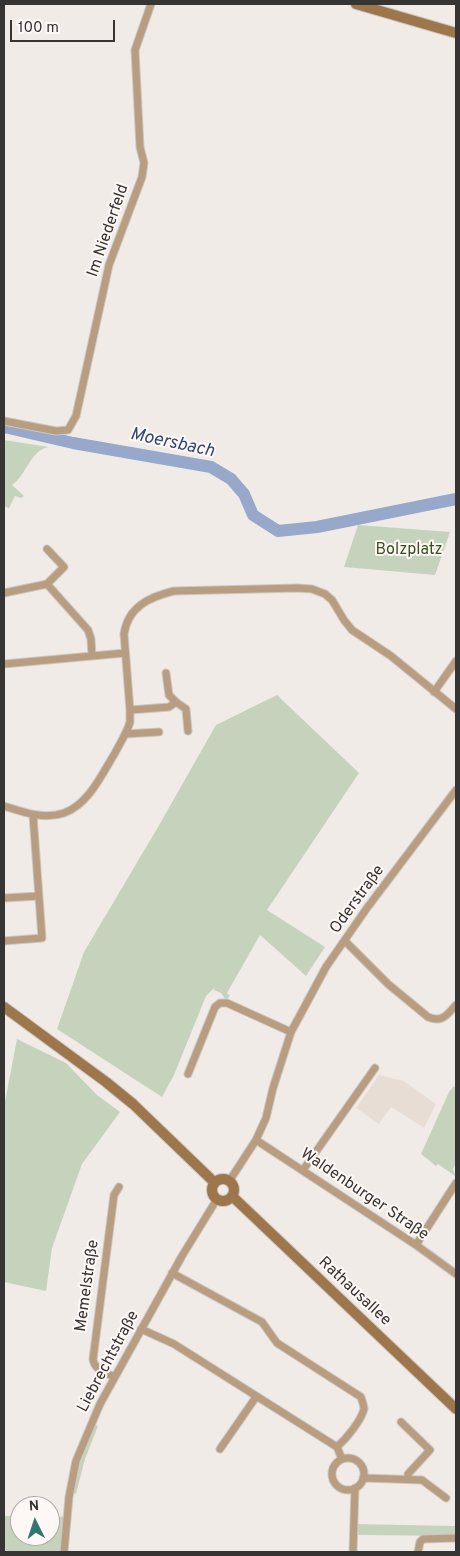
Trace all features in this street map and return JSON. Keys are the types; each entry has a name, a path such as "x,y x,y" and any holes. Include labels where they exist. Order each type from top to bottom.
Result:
{"street":[{"name":"Im Niederfeld","path":"4,421 56,431 68,430 76,416 109,265 142,177 144,163 140,147 135,50 151,4"},
{"path":"356,4 456,33"},
{"path":"4,594 47,584 64,567 48,548"},
{"path":"47,584 88,630 91,639 92,656"},
{"path":"4,806 33,815 63,813 74,808 100,780 130,722 124,634 125,623 133,612 146,600 174,591 298,588 312,589 325,594 332,600 352,630 391,656 456,709"},
{"path":"4,664 125,653"},
{"path":"434,692 456,661"},
{"path":"166,673 168,695 186,709 188,731"},
{"path":"130,710 169,707 176,702"},
{"path":"125,734 159,732"},
{"name":"Oderstraße","path":"230,1180 256,1140 266,1118 273,1088 291,1032 326,967 367,908 456,790"},
{"path":"450,799 456,804"},
{"path":"4,941 42,938 33,815"},
{"path":"4,898 39,896"},
{"path":"345,941 388,984 428,1017 440,1020 456,1005"},
{"path":"188,1074 215,1007 220,1004 227,1003 291,1032"},
{"path":"4,1007 49,1038 113,1087 214,1182"},
{"path":"304,1170 375,1068"},
{"name":"Waldenburger Straße","path":"256,1140 416,1245 456,1274"},
{"path":"224,1178 230,1180 234,1188 232,1196 225,1201 217,1199 213,1195 212,1190 214,1182 224,1178"},
{"path":"416,1245 456,1183"},
{"name":"Memelstraße","path":"115,1377 93,1364 93,1359 114,1195 119,1187"},
{"name":"Rathausallee","path":"232,1196 456,1409"},
{"name":"Liebrechtstraße","path":"64,1552 69,1496 76,1461 100,1404 140,1329 217,1199"},
{"path":"172,1273 262,1322 277,1343 361,1397 364,1410 348,1437 337,1447"},
{"path":"140,1329 174,1344 337,1447 342,1459"},
{"path":"220,1449 256,1397"},
{"path":"401,1422 430,1450 408,1474 408,1479"},
{"path":"342,1459 353,1459 362,1466 363,1478 359,1486 345,1490 336,1485 331,1476 334,1466 342,1459"},
{"path":"363,1478 422,1480 446,1498"},
{"path":"352,1552 355,1488"},
{"path":"418,1552 420,1542 423,1539 456,1538"}],"shaded area":[{"path":"379,1075 404,1081 436,1104 424,1128 391,1107 379,1124 356,1108"}],"green space":[{"path":"4,440 49,447 37,453 12,485 24,496 21,498 15,496 9,508 4,506"},
{"name":"Bolzplatz","path":"358,525 450,532 435,575 344,567"},
{"path":"277,695 359,773 267,910 325,947 306,976 260,935 227,993 230,996 226,1000 214,988 206,996 174,1075 162,1097 57,1029 84,952 216,725"},
{"path":"17,1039 66,1063 97,1095 120,1112 82,1164 52,1248 46,1291 4,1282 4,1107"},
{"path":"456,1086 456,1164 453,1169 455,1176 438,1164 436,1166 421,1154 449,1092"},
{"path":"94,1425 98,1426 85,1459 76,1494 73,1493 79,1466"},
{"path":"4,1516 10,1516 10,1546 60,1546 60,1517 67,1517 64,1552 4,1552"},
{"path":"353,1524 456,1526 456,1536 359,1535 353,1531"}],"waterway":[{"name":"Moersbach","path":"4,427 73,443 211,467 231,479 244,494 253,515 278,531 317,527 456,499"}]}
